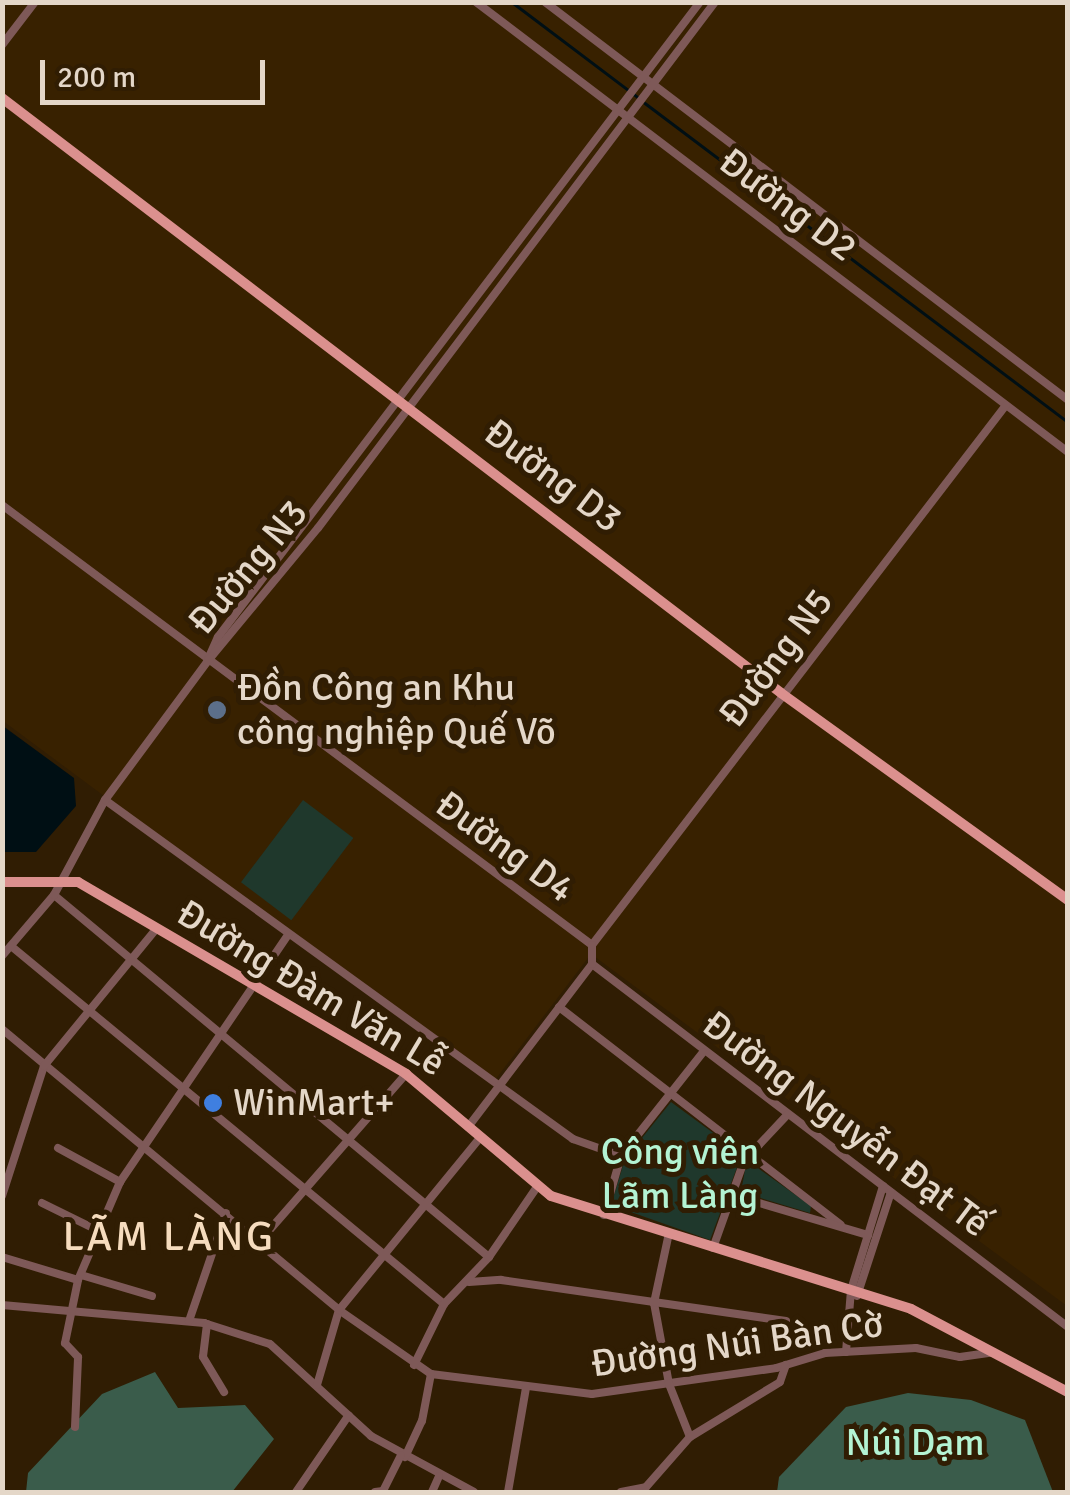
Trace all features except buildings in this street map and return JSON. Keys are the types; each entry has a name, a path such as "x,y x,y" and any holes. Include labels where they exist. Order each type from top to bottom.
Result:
{"main road":[{"name":"Đường D3","path":"2,98 781,693 1068,900"},
{"name":"Đường Đàm Văn Lễ","path":"2,882 78,882 406,1074 537,1187 604,1215 853,1295 1000,1351 1068,1392"}],"street":[{"path":"2,44 34,2"},
{"name":"Đường D2","path":"476,2 1068,452"},
{"path":"545,2 645,84 1068,400"},
{"name":"Đường N3","path":"645,84 700,2"},
{"name":"Đường N3","path":"207,662 218,637 507,254 714,2"},
{"name":"Đường N3","path":"207,662 227,645 410,407 624,111"},
{"path":"507,254 518,262"},
{"name":"Đường N5","path":"592,945 781,693 1006,406"},
{"name":"Đường D4","path":"2,504 207,662 592,945"},
{"path":"2,956 54,895 106,800 207,662"},
{"path":"106,800 573,1139 620,1156"},
{"path":"54,895 128,962 489,1257"},
{"path":"2,1196 44,1066 156,928"},
{"path":"75,1427 78,1357 65,1342 80,1277 120,1182 288,935"},
{"path":"468,1127 592,964 592,945"},
{"path":"11,946 301,1192 444,1304"},
{"name":"Đường Nguyễn Đạt Tế","path":"592,964 1068,1327"},
{"path":"559,1007 840,1225"},
{"name":"Đường Núi Bàn Cờ","path":"2,1029 339,1310 431,1374 592,1394 786,1365 846,1352 916,1348 960,1358 1000,1351"},
{"path":"604,1215 620,1156 703,1052"},
{"path":"260,1242 301,1192 352,1142 406,1074"},
{"path":"714,1248 750,1157 787,1115"},
{"path":"317,1386 339,1310 480,1138"},
{"path":"58,1148 120,1182"},
{"path":"846,1352 853,1295 882,1186"},
{"path":"414,1364 444,1304 489,1257 537,1187"},
{"path":"853,1295 891,1192"},
{"path":"732,1195 868,1235"},
{"path":"42,1203 99,1231"},
{"path":"189,1321 226,1214"},
{"path":"670,1234 654,1303 669,1384 690,1437"},
{"path":"2,1257 152,1296"},
{"path":"469,1282 502,1280 786,1321"},
{"path":"2,1305 189,1321 270,1344 403,1456 474,1492"},
{"path":"207,1324 203,1357 224,1392"},
{"path":"621,1492 646,1487 690,1437 758,1400 780,1382 786,1365"},
{"path":"375,1492 383,1491 422,1421 431,1374"},
{"path":"508,1492 526,1388"},
{"path":"296,1492 349,1414"},
{"path":"432,1492 439,1476"}],"shaded area":[{"path":"3,3 1067,3 1067,1306 591,954 492,1084 3,721"},
{"path":"3,726 74,778 76,806 36,852 3,852"}],"green space":[{"path":"303,800 353,838 291,920 241,882"},
{"name":"Công viên Lãm Làng","path":"671,1102 742,1154 710,1240 611,1205 625,1159"},
{"path":"755,1166 811,1206 810,1213 741,1192 745,1170"},
{"path":"155,1372 178,1408 245,1405 274,1439 232,1492 26,1492 28,1473 102,1394"},
{"name":"Núi Dạm","path":"908,1393 971,1400 1025,1420 1053,1492 777,1492 779,1477 846,1407"}],"waterway":[{"path":"512,2 639,98"},
{"path":"645,103 1068,422"}],"place":[{"name":"Đồn Công an Khu công nghiệp Quế Võ","path":"217,710"},
{"name":"WinMart+","path":"213,1103"}],"district":[{"name":"LÃM LÀNG","path":"169,1237"}]}
